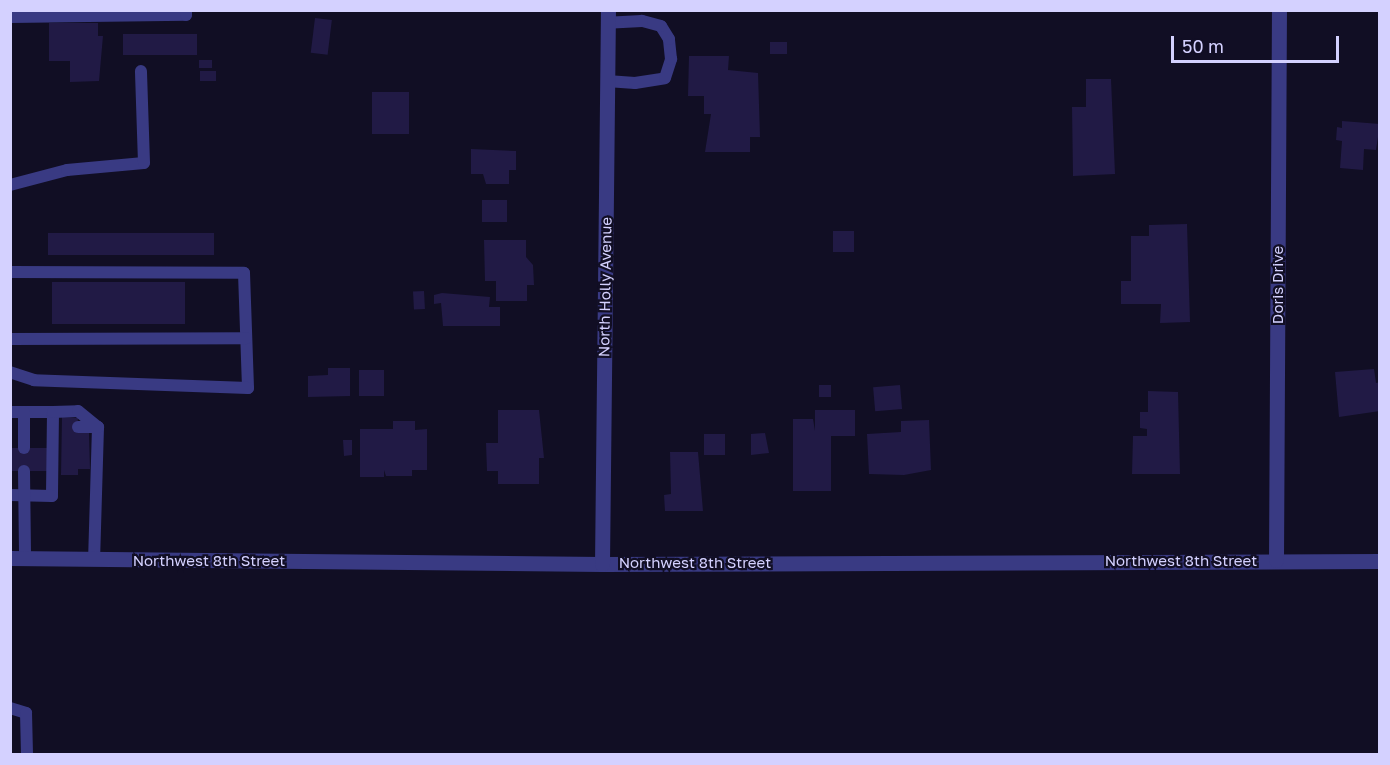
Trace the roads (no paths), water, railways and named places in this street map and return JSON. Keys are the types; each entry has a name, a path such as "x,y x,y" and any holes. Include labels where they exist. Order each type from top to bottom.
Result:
{"street":[{"name":"Doris Drive","path":"1276,560 1279,10"},
{"name":"North Holly Avenue","path":"602,564 608,17"},
{"name":"Northwest 8th Street","path":"18,558 602,564 1380,561"}],"lane":[{"path":"10,17 108,13 186,15 186,10"},
{"path":"607,81 635,83 665,78 671,59 669,39 661,26 608,17"},
{"path":"10,185 67,170 144,163 141,71"},
{"path":"10,272 244,273 248,388 34,380 10,372"},
{"path":"10,339 246,338"},
{"path":"10,412 78,411 98,427"},
{"path":"24,412 24,448"},
{"path":"10,495 52,496 57,427 53,412"},
{"path":"78,427 98,427"},
{"path":"94,560 98,427"},
{"path":"18,558 25,495 24,471"},
{"path":"10,708 26,713 27,754"}]}
